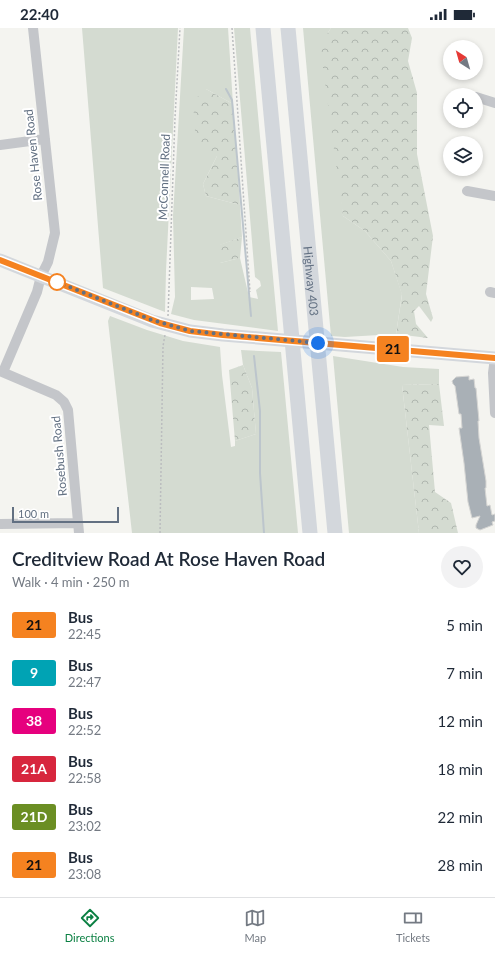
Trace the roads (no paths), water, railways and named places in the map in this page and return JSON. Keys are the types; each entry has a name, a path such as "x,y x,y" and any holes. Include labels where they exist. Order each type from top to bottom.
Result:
{"highway":[{"path":"263,28 310,533"},
{"name":"Highway 403","path":"288,28 335,533"}],"main road":[{"path":"0,260 167,326 190,331 264,339 495,358"}],"street":[{"name":"Rose Haven Road","path":"2,372 37,292 41,276 48,262 55,233 33,28"},
{"path":"483,99 495,103"},
{"path":"0,146 45,139"},
{"path":"468,191 495,196"},
{"path":"495,358 493,374 495,413"},
{"name":"Rosebush Road","path":"2,372 56,395 64,402 68,410 78,528"},
{"path":"0,524 78,528"}],"waterway":[{"path":"226,89 232,100 251,316"},
{"path":"254,356 260,411 260,473 264,533"}]}
